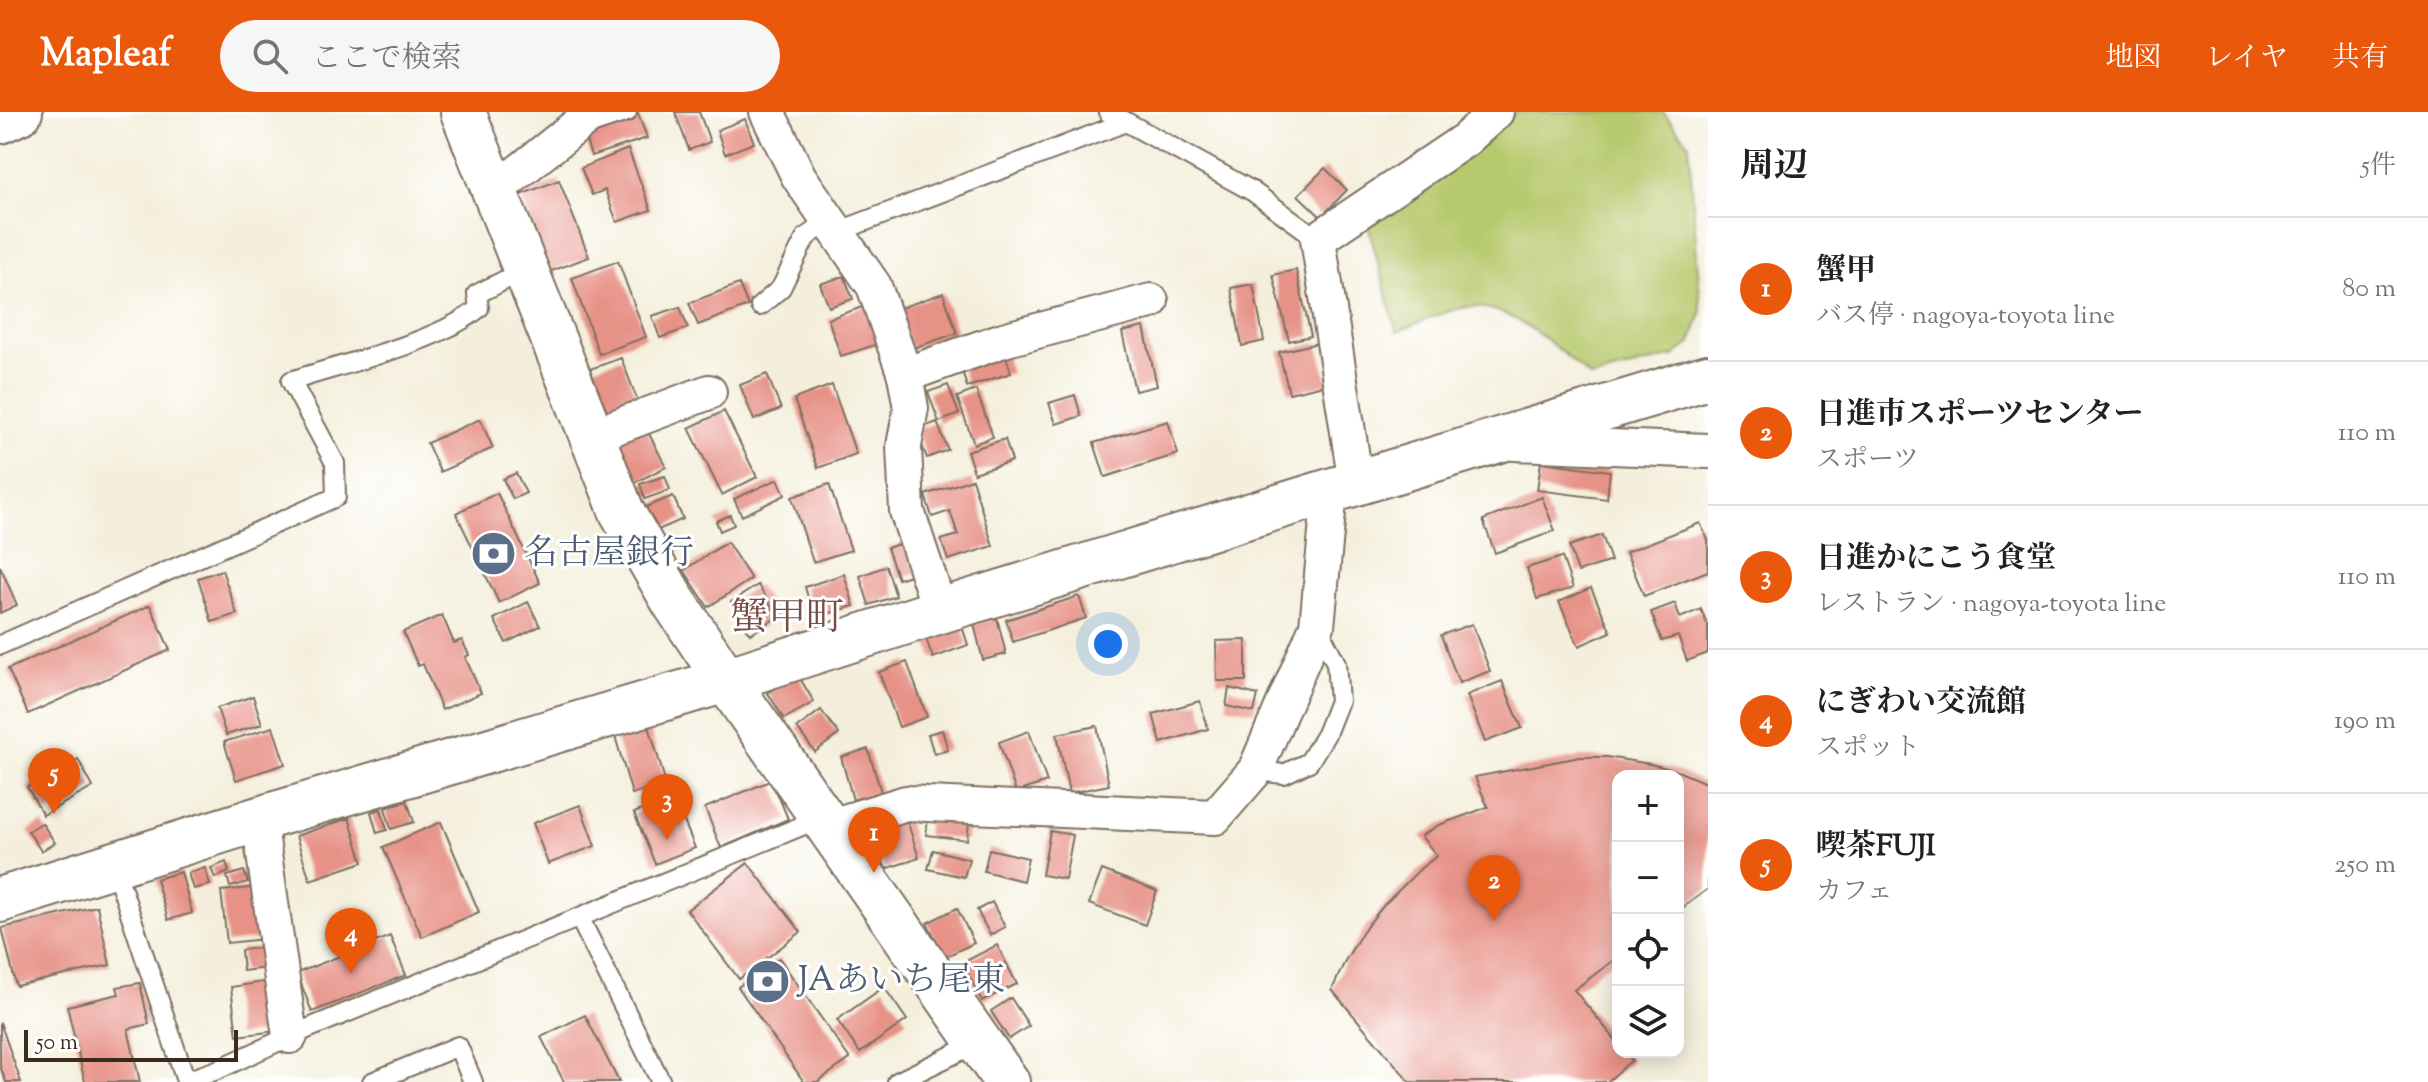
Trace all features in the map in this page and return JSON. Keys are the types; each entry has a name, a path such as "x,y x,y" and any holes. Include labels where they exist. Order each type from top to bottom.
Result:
{"street":[{"path":"0,121 20,112"},
{"path":"463,112 622,512 674,602 726,680 1007,1082"},
{"path":"767,112 799,177 874,286 905,375 911,408 904,446 907,511 940,611"},
{"path":"825,823 906,803 1215,817 1255,771 1317,626 1343,487 1318,239 1465,140 1496,112"},
{"path":"496,190 584,121"},
{"path":"905,375 1003,340 1151,301"},
{"path":"0,900 1708,377"},
{"path":"592,436 709,392"},
{"path":"1490,443 1708,451"},
{"path":"259,819 290,1036"}],"lane":[{"path":"584,121 627,112"},
{"path":"1108,112 1252,191 1318,239"},
{"path":"760,306 781,288 806,237 1126,122"},
{"path":"0,645 336,497 335,463 291,381 463,322 479,308 477,294 527,269"},
{"path":"1255,771 1284,774 1309,762 1326,734 1339,701 1336,663 1317,626"},
{"path":"114,865 186,1081 219,1076 290,1036 825,823"},
{"path":"580,919 661,1082"},
{"path":"897,1082 979,1042"},
{"path":"372,1082 458,1046 473,1082"}],"green space":[{"path":"1516,112 1663,112 1689,144 1701,313 1691,343 1673,356 1591,378 1534,331 1501,313 1484,308 1468,307 1450,311 1397,332 1367,222 1485,144"}],"building":[{"path":"675,112 699,112 710,142 689,150"},
{"path":"638,113 647,138 591,156 583,131"},
{"path":"745,119 754,143 725,154 717,130"},
{"path":"628,149 651,210 617,222 605,190 592,195 581,168"},
{"path":"1325,168 1347,190 1321,217 1298,195"},
{"path":"559,180 589,257 549,272 520,195"},
{"path":"618,261 646,337 599,354 572,278"},
{"path":"1296,270 1311,336 1289,341 1273,275"},
{"path":"844,276 853,299 829,307 820,284"},
{"path":"739,284 748,306 698,325 689,303"},
{"path":"1253,284 1264,341 1242,346 1231,288"},
{"path":"943,293 957,333 911,349 897,309"},
{"path":"865,306 878,344 841,356 828,319"},
{"path":"680,307 688,328 660,338 652,316"},
{"path":"1144,327 1157,386 1135,391 1122,332"},
{"path":"1318,343 1328,384 1289,393 1279,352"},
{"path":"1004,350 1011,373 967,387 960,364"},
{"path":"621,358 639,404 607,416 590,369"},
{"path":"767,374 781,409 754,420 740,385"},
{"path":"832,385 856,454 818,468 794,399"},
{"path":"948,385 959,414 939,422 928,392"},
{"path":"976,390 993,437 974,444 957,397"},
{"path":"1075,395 1081,416 1056,424 1049,403"},
{"path":"724,411 757,477 722,495 689,428"},
{"path":"480,419 493,448 440,472 427,443"},
{"path":"642,420 666,467 634,483 610,436"},
{"path":"1168,421 1178,454 1105,477 1094,443"},
{"path":"937,422 948,450 927,458 916,430"},
{"path":"1005,439 1012,461 974,473 967,451"},
{"path":"1541,462 1610,471 1607,499 1537,490"},
{"path":"516,473 526,493 513,499 503,479"},
{"path":"665,476 670,490 645,499 640,484"},
{"path":"778,479 785,495 742,516 734,499"},
{"path":"972,479 993,546 948,560 941,540 958,535 950,511 932,517 925,495"},
{"path":"829,484 851,550 813,562 792,497"},
{"path":"497,493 540,583 499,603 456,513"},
{"path":"673,496 683,519 656,531 646,507"},
{"path":"1542,497 1555,531 1495,553 1483,520"},
{"path":"730,515 734,525 720,531 716,521"},
{"path":"1700,523 1708,540 1708,571 1644,596 1626,552"},
{"path":"1602,535 1611,561 1578,572 1569,546"},
{"path":"727,542 751,579 708,607 684,570"},
{"path":"905,542 916,573 898,579 887,548"},
{"path":"1562,557 1573,588 1537,599 1527,568"},
{"path":"0,566 17,605 0,613"},
{"path":"886,566 896,596 869,605 860,576"},
{"path":"222,570 237,614 212,622 198,578"},
{"path":"844,574 854,606 814,618 805,587"},
{"path":"758,585 778,617 750,634 731,602"},
{"path":"1591,588 1611,632 1579,646 1559,602"},
{"path":"1079,596 1086,618 1013,642 1006,620"},
{"path":"528,602 540,626 506,643 494,619"},
{"path":"1675,603 1680,618 1701,609 1708,627 1708,653 1687,661 1678,636 1662,641 1651,612"},
{"path":"150,605 170,650 28,714 8,669"},
{"path":"442,615 454,643 462,640 469,655 465,657 481,693 442,710 423,664 418,666 403,632"},
{"path":"997,618 1006,654 983,660 974,624"},
{"path":"1472,624 1490,671 1459,683 1441,635"},
{"path":"962,626 968,645 933,658 926,639"},
{"path":"1246,640 1246,681 1217,681 1216,641"},
{"path":"907,662 927,717 899,727 879,672"},
{"path":"798,675 814,702 784,719 768,693"},
{"path":"1502,681 1522,728 1485,742 1467,695"},
{"path":"1229,688 1258,695 1254,712 1226,706"},
{"path":"253,696 262,724 226,735 217,708"},
{"path":"1200,701 1208,729 1161,743 1153,714"},
{"path":"821,710 839,734 815,752 797,728"},
{"path":"649,726 666,784 632,794 615,736"},
{"path":"1097,726 1109,785 1069,793 1057,734"},
{"path":"273,727 285,764 236,780 224,742"},
{"path":"942,730 948,750 934,754 928,734"},
{"path":"1029,731 1047,782 1016,792 999,742"},
{"path":"868,749 881,792 853,800 841,757"},
{"path":"1580,757 1607,757 1675,770 1612,770 1612,962 1574,990 1612,1036 1612,1058 1632,1060 1607,1082 1410,1082 1332,990 1363,931 1384,905 1437,856 1421,836 1439,825 1488,807 1475,777"},
{"path":"78,759 93,787 43,815 27,787"},
{"path":"1684,774 1708,784 1708,889 1684,907"},
{"path":"772,780 788,819 721,848 705,808"},
{"path":"674,797 695,848 655,864 634,813"},
{"path":"407,801 414,822 391,829 385,808"},
{"path":"580,805 595,846 548,864 533,823"},
{"path":"381,809 387,830 377,833 371,812"},
{"path":"904,811 919,858 885,869 870,822"},
{"path":"349,818 363,862 310,880 296,836"},
{"path":"928,818 969,822 967,840 926,835"},
{"path":"441,822 479,912 422,937 383,847"},
{"path":"42,823 55,843 41,851 28,831"},
{"path":"1050,831 1073,835 1065,879 1042,875"},
{"path":"989,849 1028,858 1023,881 984,871"},
{"path":"933,850 969,859 964,877 928,869"},
{"path":"226,862 229,872 215,878 211,868"},
{"path":"748,863 801,932 739,979 687,910"},
{"path":"205,868 210,885 193,889 188,873"},
{"path":"1102,870 1157,891 1145,925 1089,904"},
{"path":"244,871 248,882 230,887 227,876"},
{"path":"181,872 192,913 168,920 156,879"},
{"path":"259,887 265,939 227,943 221,891"},
{"path":"992,902 1005,927 990,935 977,910"},
{"path":"97,906 110,965 16,986 2,928"},
{"path":"957,908 974,943 945,957 927,923"},
{"path":"390,936 406,975 312,1012 297,973"},
{"path":"997,945 1017,984 982,1001 962,963"},
{"path":"265,947 267,968 243,971 241,950"},
{"path":"779,958 850,1059 817,1082 804,1082 738,987"},
{"path":"270,981 277,1031 237,1036 231,987"},
{"path":"140,983 149,1024 128,1029 140,1082 85,1082 67,1006 119,994 117,987"},
{"path":"884,987 907,1020 860,1053 837,1020"},
{"path":"1011,998 1029,1026 1009,1039 991,1011"},
{"path":"585,1015 619,1082 564,1082 541,1037"},
{"path":"0,1022 21,1082 6,1082 0,1066"}],"place":[{"name":"名古屋銀行","path":"493,554"},
{"name":"喫茶FUJI","path":"54,814"},
{"name":"日進かにこう食堂","path":"667,840"},
{"name":"蟹甲","path":"874,873"},
{"name":"日進市スポーツセンター","path":"1494,921"},
{"name":"にぎわい交流館","path":"351,974"},
{"name":"JAあいち尾東","path":"767,981"}],"district":[{"name":"蟹甲町","path":"787,620"}]}
